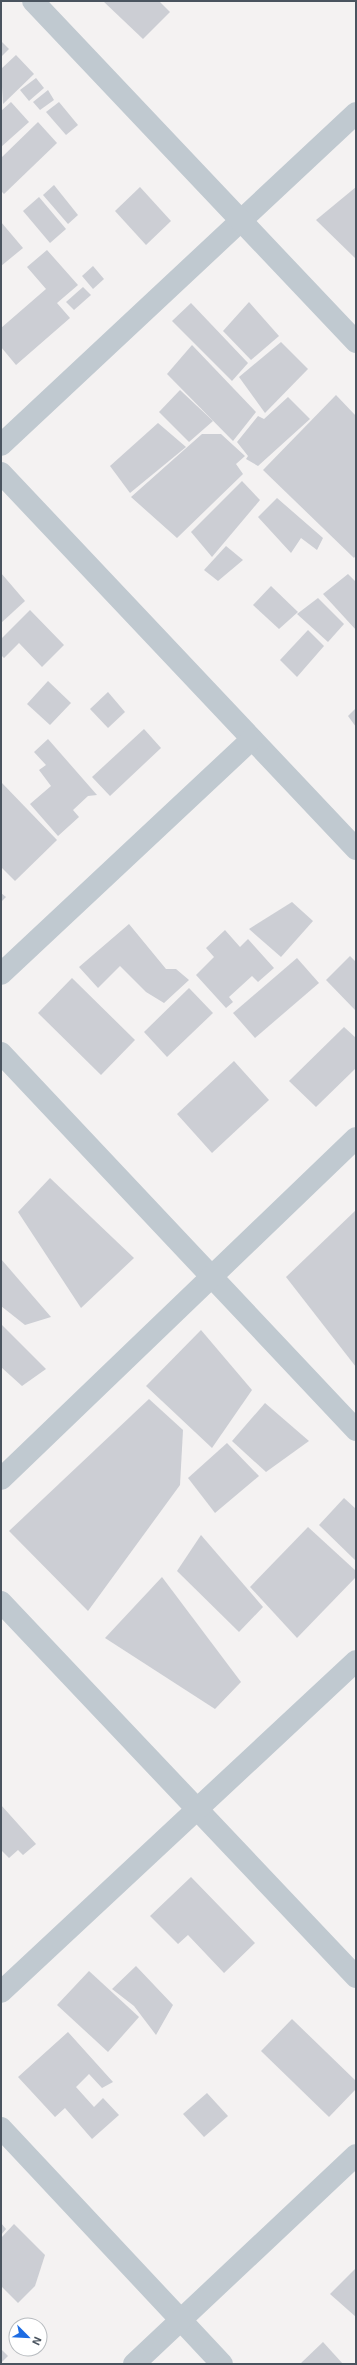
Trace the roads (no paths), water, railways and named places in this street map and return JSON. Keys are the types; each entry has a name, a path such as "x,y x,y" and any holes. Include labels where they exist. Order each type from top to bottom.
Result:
{"street":[{"path":"33,1 356,342"},
{"path":"1,445 356,113"},
{"path":"1,473 356,849"},
{"path":"1,974 252,739"},
{"path":"1,1053 212,1275 356,1430"},
{"path":"1,1479 356,1138"},
{"path":"1,1602 198,1808 356,1977"},
{"path":"1,1992 356,1661"},
{"path":"1,2128 182,2319 222,2364"},
{"path":"134,2364 356,2156"}]}
